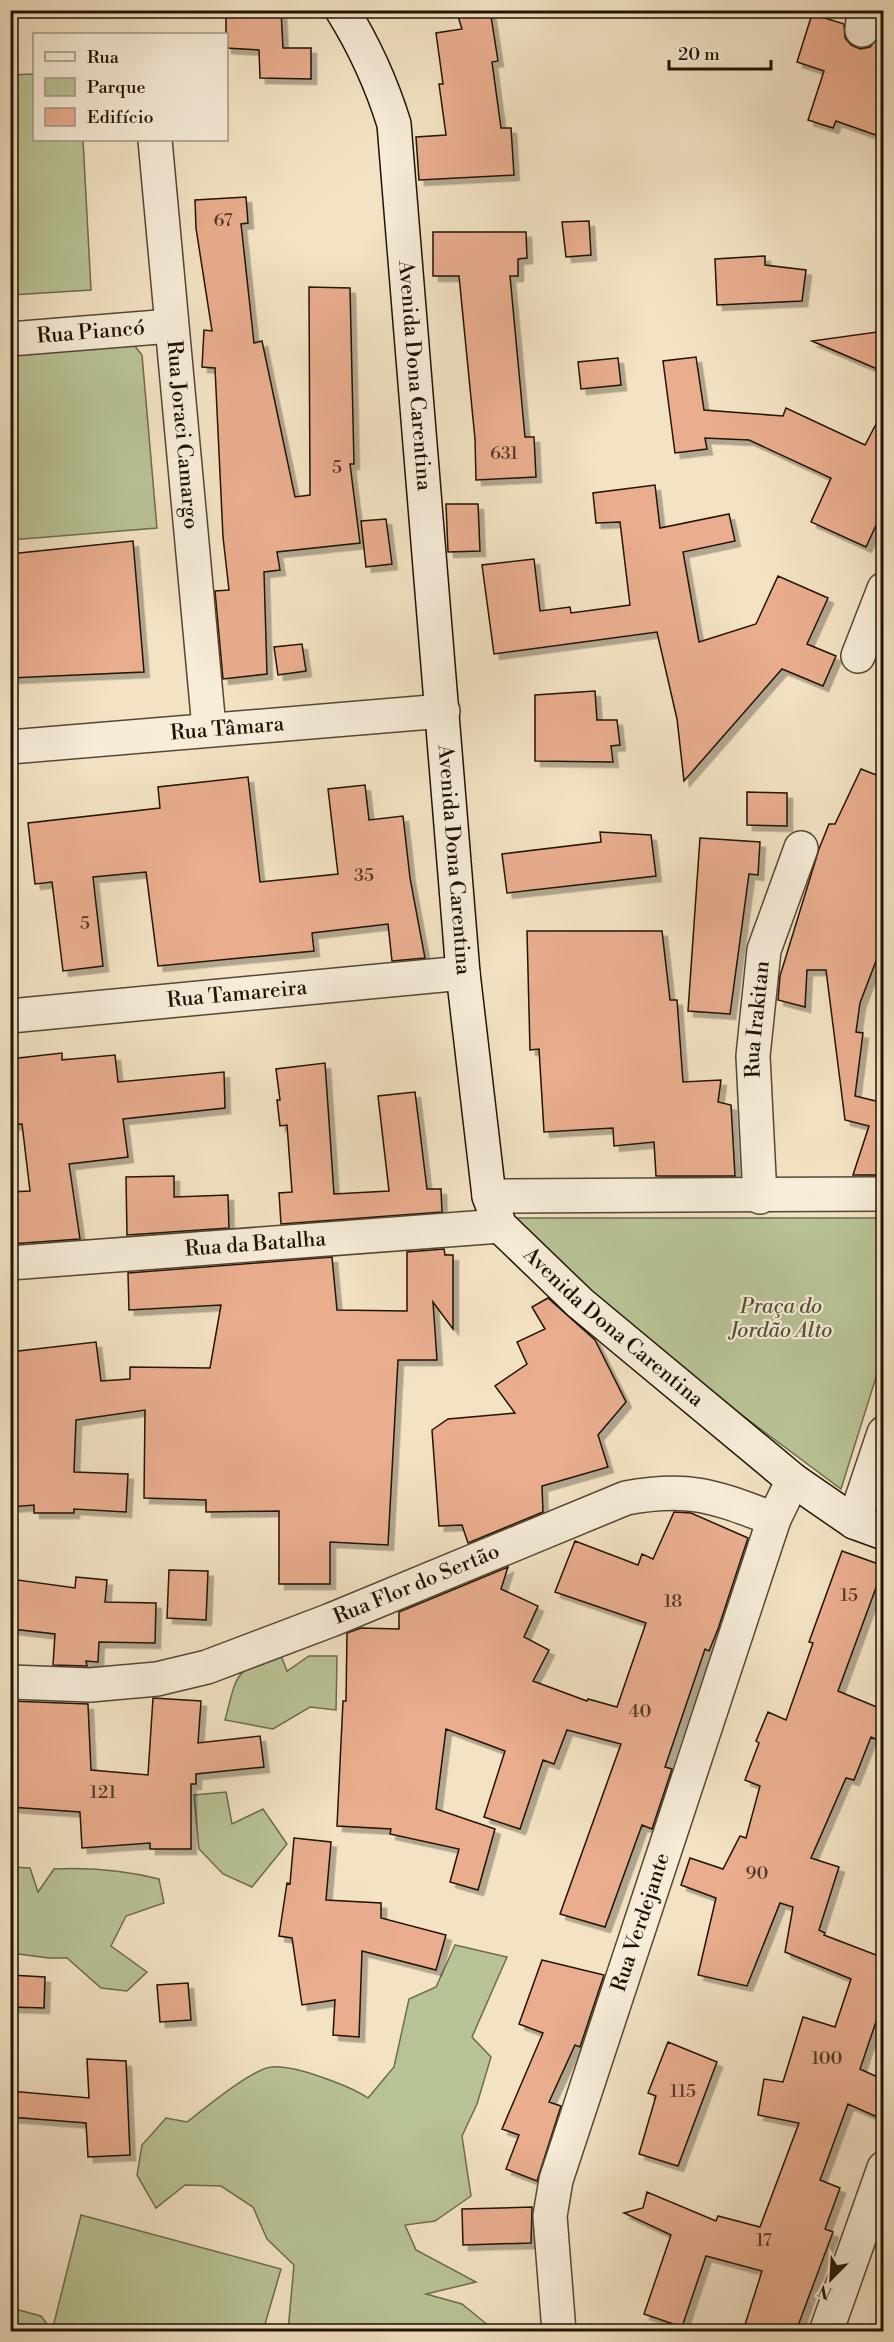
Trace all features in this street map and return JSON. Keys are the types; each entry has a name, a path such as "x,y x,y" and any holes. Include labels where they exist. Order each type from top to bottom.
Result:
{"street":[{"name":"Avenida Dona Carentina","path":"342,10 363,44 380,80 394,123 463,973 489,1196 500,1226 580,1303 793,1480 869,1527"},
{"name":"Rua Joraci Camargo","path":"155,141 209,728"},
{"name":"Rua Piancó","path":"10,339 171,326"},
{"path":"858,656 884,588"},
{"name":"Rua Tâmara","path":"10,747 209,728 443,711"},
{"name":"Rua Irakitan","path":"760,1197 753,1056 764,950 801,848"},
{"name":"Rua Tamareira","path":"10,1016 463,973"},
{"path":"489,1196 760,1197 884,1194"},
{"name":"Rua da Batalha","path":"10,1263 500,1226"},
{"path":"869,1527 884,1433"},
{"path":"774,1519 793,1480"},
{"name":"Rua Flor do Sertão","path":"10,1682 90,1685 157,1679 207,1667 331,1620 626,1498 653,1493 685,1492 716,1498 774,1519"},
{"name":"Rua Verdejante","path":"559,2331 550,2216 556,2180 774,1519"},
{"path":"826,2331 884,2168"}],"green space":[{"path":"33,74 33,141 83,141 91,290 11,295 11,75"},
{"path":"134,345 142,355 157,528 11,540 10,355"},
{"name":"Praça do Jordão Alto","path":"505,1218 883,1218 883,1355 841,1489 503,1237"},
{"path":"280,1653 287,1671 309,1656 337,1656 336,1710 310,1707 273,1729 225,1720 232,1692 240,1676 253,1665"},
{"path":"226,1792 232,1824 263,1809 287,1844 252,1887 223,1874 199,1849 194,1795"},
{"path":"11,1867 30,1868 38,1892 54,1869 107,1870 159,1879 164,1903 126,1916 111,1946 147,1972 127,1991 101,1988 67,1958 11,1953"},
{"path":"455,1945 507,1957 472,2037 491,2057 477,2104 462,2136 471,2196 435,2221 405,2225 416,2250 476,2282 426,2294 462,2304 489,2326 489,2331 288,2331 294,2265 267,2239 253,2207 221,2186 185,2185 156,2208 137,2175 142,2145 166,2118 187,2122 241,2081 272,2067 294,2069 322,2077 368,2098 394,2067 409,1999 436,1987"},
{"path":"81,2215 281,2269 263,2331 52,2331"},
{"path":"11,2308 41,2316 52,2331 11,2331"}],"building":[{"path":"226,10 281,10 283,48 311,48 311,79 260,78 259,50 228,48 228,33 226,33"},
{"path":"456,10 490,10 498,61 492,62 501,128 511,128 514,175 419,180 416,137 446,135 439,84 443,84 436,33 462,29"},
{"path":"812,14 844,24 845,38 851,45 860,49 870,47 879,36 884,37 884,138 836,121 833,128 808,120 824,71 797,62"},
{"path":"246,197 248,223 241,224 254,343 262,341 295,497 310,495 309,287 350,288 354,464 350,464 360,543 277,552 280,570 264,572 267,674 223,679 215,591 229,590 223,537 215,368 202,367 204,330 212,331 196,228 195,200"},
{"path":"589,221 591,255 566,257 562,222"},
{"path":"433,232 526,232 527,258 518,259 518,276 510,276 525,437 534,437 536,477 476,480 475,439 459,276 433,276"},
{"path":"765,256 765,265 806,270 802,301 717,305 715,259"},
{"path":"884,331 884,352 877,369 812,341"},
{"path":"696,357 704,410 783,416 786,408 865,445 884,409 884,508 866,547 811,522 831,478 749,440 705,438 707,449 675,453 663,361"},
{"path":"618,358 621,385 581,389 578,362"},
{"path":"655,485 660,528 729,514 735,541 683,552 699,642 756,624 778,576 828,598 807,644 836,656 823,686 782,669 684,781 677,719 657,632 494,654 482,565 534,559 540,611 570,607 571,613 630,605 620,522 596,523 593,493"},
{"path":"446,504 478,504 480,551 448,552"},
{"path":"386,519 392,564 366,567 361,521"},
{"path":"133,541 144,672 10,678 10,554"},
{"path":"302,644 306,671 278,675 274,647"},
{"path":"595,691 597,720 617,720 620,745 611,746 613,762 535,761 535,695"},
{"path":"861,769 884,778 884,940 860,1003 856,1032 863,1033 855,1096 876,1101 877,1098 884,1099 884,1175 853,1175 869,1126 845,1120 826,970 807,970 805,1007 778,1000 780,976 819,849 829,824 835,824"},
{"path":"248,777 260,882 338,874 328,789 365,785 369,820 403,816 410,878 425,958 392,961 388,924 312,933 314,951 158,966 146,872 93,877 103,966 63,971 52,882 35,884 28,823 160,808 158,787"},
{"path":"747,792 787,793 787,826 747,825"},
{"path":"600,832 651,835 656,876 507,893 502,854 601,842"},
{"path":"700,838 760,842 758,875 749,874 730,1014 688,1011"},
{"path":"527,931 662,931 670,1000 677,1000 683,1082 721,1080 718,1102 731,1105 735,1176 656,1176 654,1142 614,1146 613,1128 544,1132 539,1049 530,1050"},
{"path":"62,1053 62,1060 115,1055 118,1082 224,1072 225,1108 123,1119 128,1157 69,1164 80,1239 10,1244 10,1192 30,1191 22,1124 10,1125 10,1059"},
{"path":"325,1063 334,1194 389,1191 378,1096 415,1092 427,1189 441,1189 442,1212 281,1224 279,1193 292,1192 287,1125 280,1126 277,1100 280,1100 276,1069"},
{"path":"174,1176 174,1197 228,1195 229,1228 127,1235 126,1177"},
{"path":"444,1249 445,1255 453,1255 453,1329 433,1302 437,1360 398,1360 388,1545 330,1542 330,1584 279,1584 279,1511 206,1512 206,1500 144,1498 145,1410 76,1420 74,1472 128,1474 126,1512 74,1509 74,1513 34,1513 34,1505 10,1507 10,1352 96,1342 101,1381 130,1379 130,1367 210,1368 221,1305 129,1310 128,1273 332,1257 337,1310 407,1311 407,1252"},
{"path":"548,1298 595,1340 626,1402 598,1435 608,1467 542,1486 543,1512 468,1543 462,1525 439,1526 432,1430 448,1419 515,1413 495,1386 527,1364 517,1342 545,1329 532,1307"},
{"path":"674,1512 691,1513 748,1538 718,1629 709,1651 705,1649 665,1767 672,1769 652,1829 642,1825 605,1927 560,1914 621,1744 567,1730 554,1764 543,1760 520,1829 484,1817 505,1751 446,1729 436,1809 495,1829 478,1890 450,1882 459,1849 390,1834 391,1829 337,1826 343,1701 346,1701 347,1633 361,1628 399,1629 399,1612 508,1567 501,1589 538,1606 524,1637 549,1650 533,1681 587,1701 588,1699 617,1707 646,1623 555,1592 575,1541 638,1565 642,1554 653,1559"},
{"path":"842,1551 884,1566 838,1691 884,1710 884,1743 871,1737 854,1780 846,1778 811,1858 839,1867 819,1930 825,1933 824,1935 884,1958 884,1998 860,2069 884,2080 884,2120 848,2104 820,2180 840,2188 825,2229 833,2232 796,2331 743,2331 762,2271 706,2256 682,2327 644,2314 671,2235 624,2213 643,2208 647,2192 716,2221 718,2216 760,2227 799,2123 758,2115 764,2079 783,2082 803,2017 835,2027 851,1979 785,1952 793,1907 780,1903 747,1986 698,1975 716,1898 681,1885 690,1858 723,1869 740,1836 746,1838 760,1786 745,1780 759,1743 756,1741 768,1712 786,1720 813,1643 809,1642"},
{"path":"169,1570 208,1571 206,1620 167,1618"},
{"path":"76,1577 107,1580 105,1602 156,1603 155,1643 99,1642 98,1662 86,1661 87,1666 53,1665 55,1634 12,1629 18,1580 75,1588"},
{"path":"153,1698 201,1701 198,1743 260,1736 264,1767 196,1774 196,1784 191,1784 191,1849 150,1849 150,1843 82,1848 80,1812 10,1807 10,1701 88,1704 91,1770 148,1775"},
{"path":"294,1838 331,1842 326,1900 381,1903 381,1918 446,1935 436,1970 362,1951 359,2037 333,2035 335,2000 302,2005 292,1938 279,1936 287,1883 290,1884"},
{"path":"542,1960 604,1975 580,2047 575,2045 549,2102 561,2106 537,2181 506,2169 519,2135 502,2129 543,2033 519,2024"},
{"path":"10,1975 45,1977 44,2008 10,2007"},
{"path":"188,1983 191,2020 160,2022 157,1985"},
{"path":"668,2042 717,2062 678,2166 639,2154 656,2096 648,2093"},
{"path":"87,2059 126,2061 130,2155 88,2157 86,2123 10,2117 10,2091 89,2098"},
{"path":"532,2207 531,2243 463,2245 462,2209"}]}
